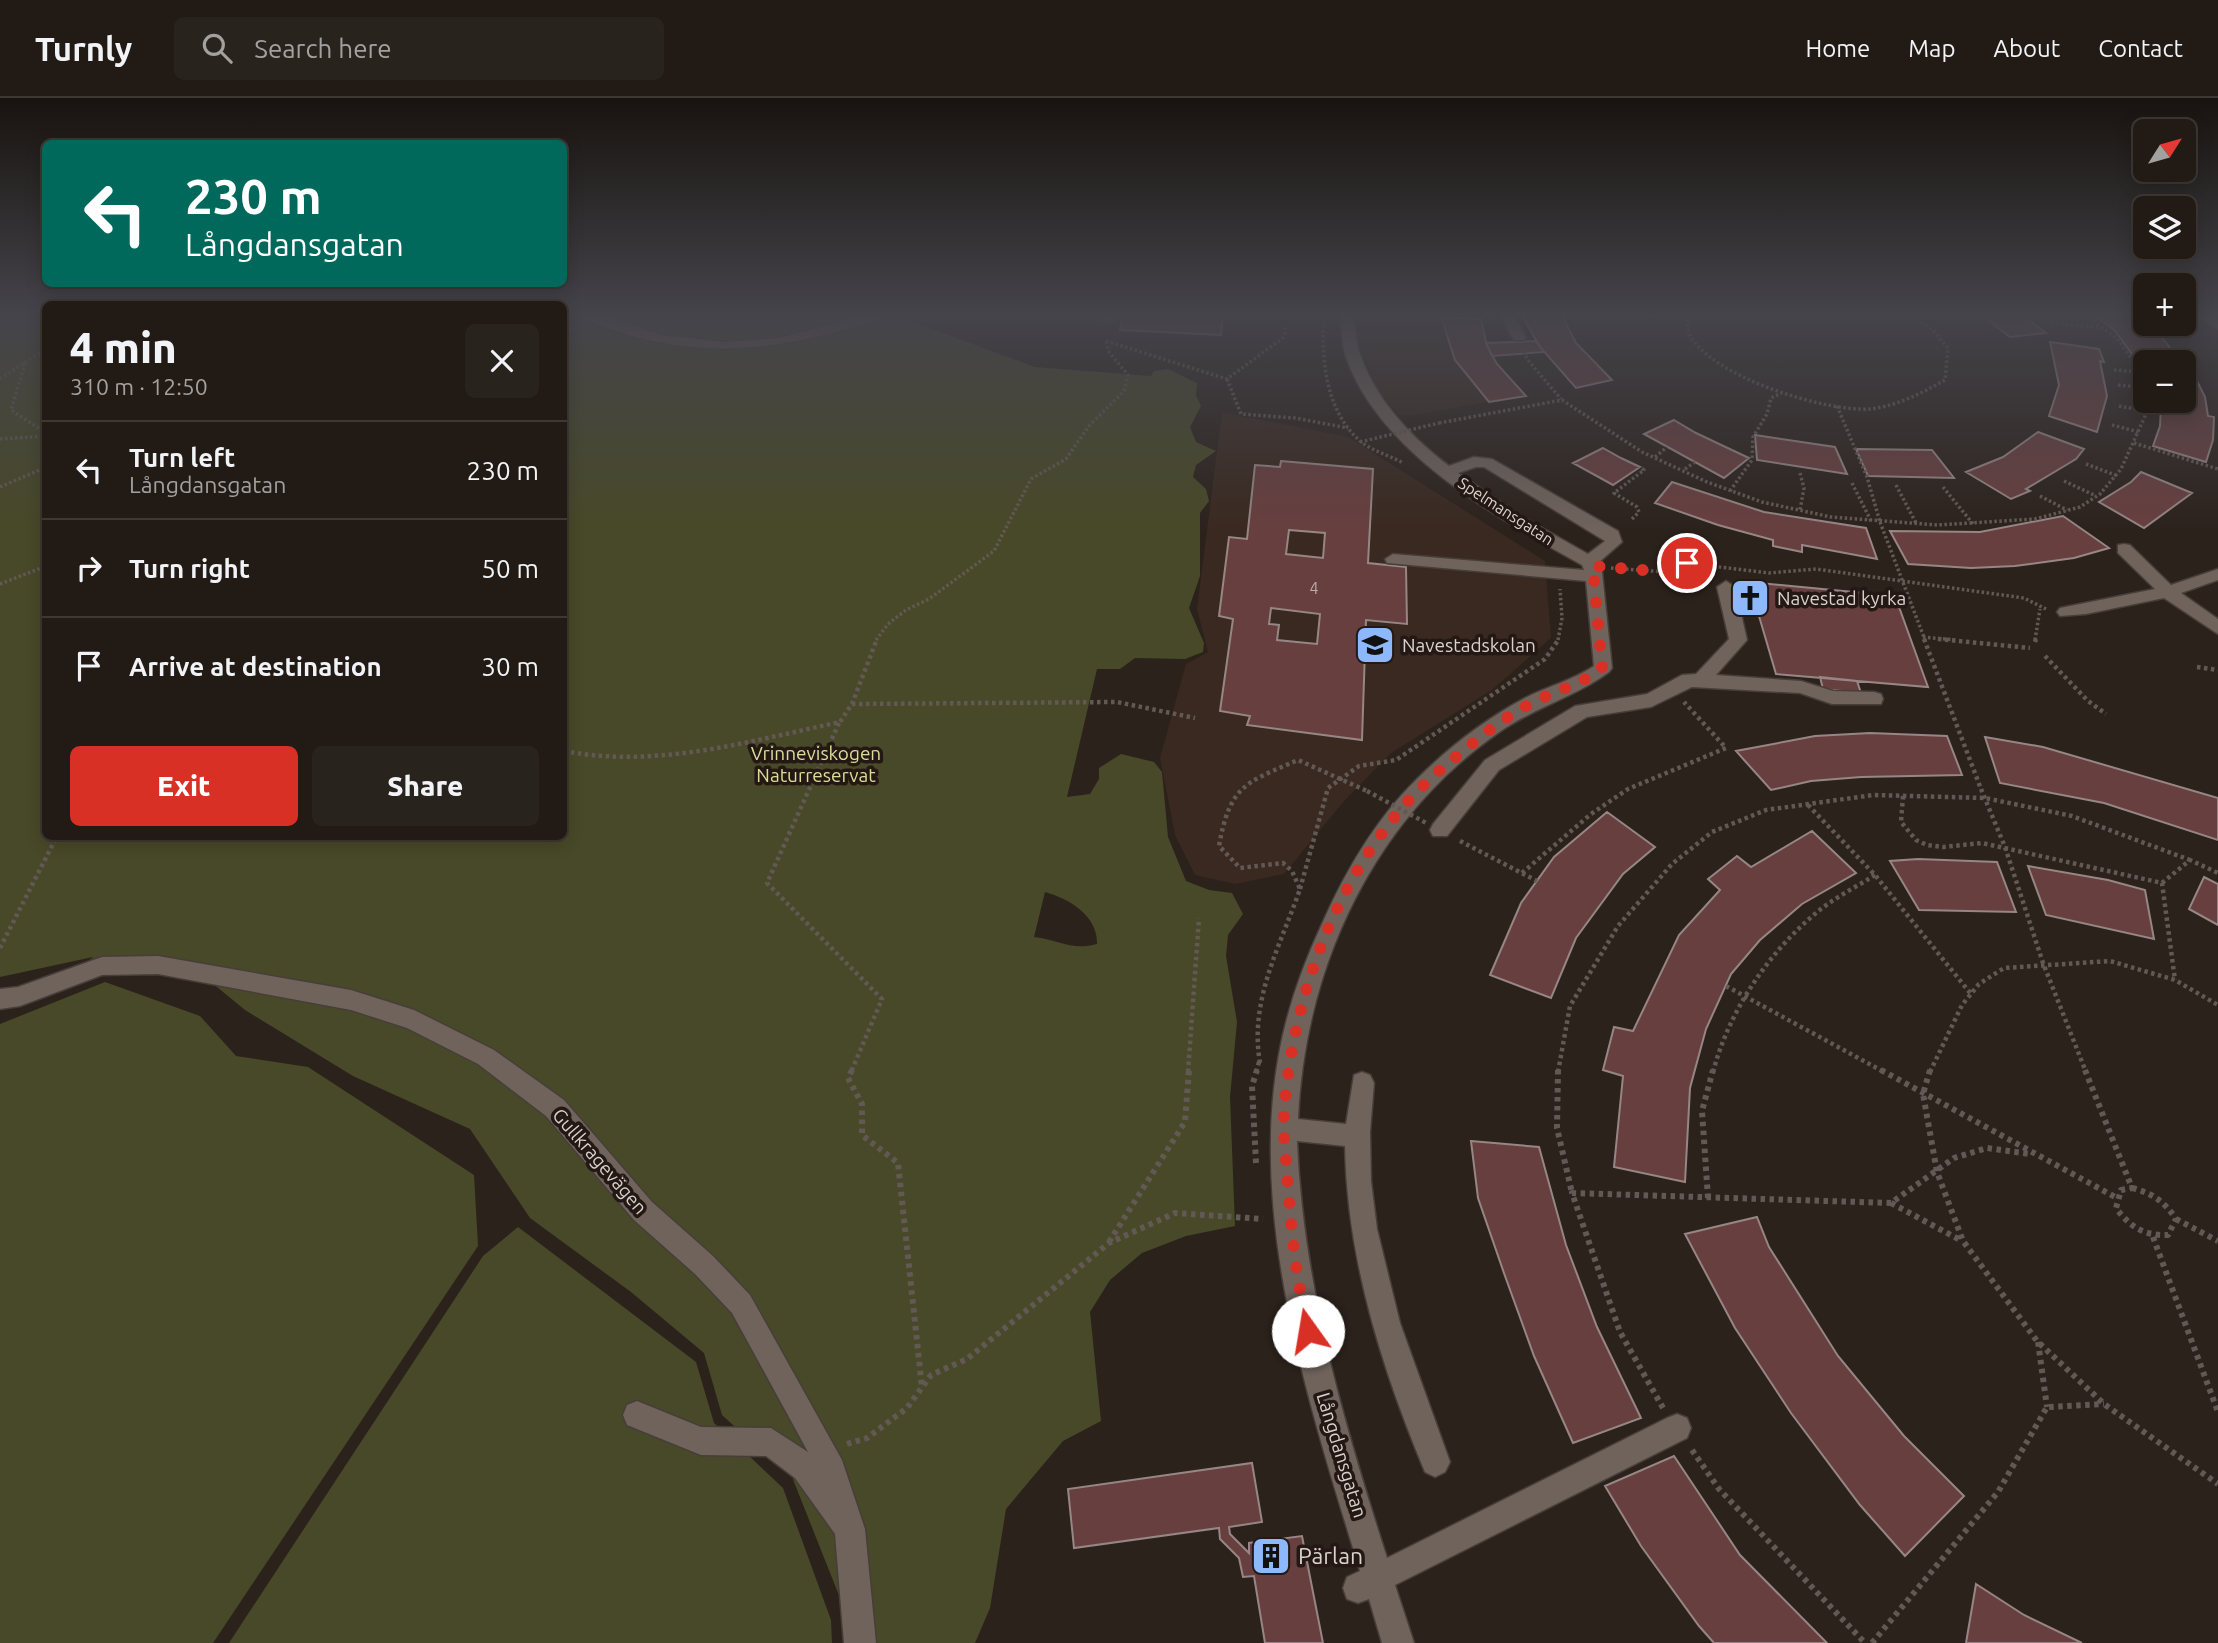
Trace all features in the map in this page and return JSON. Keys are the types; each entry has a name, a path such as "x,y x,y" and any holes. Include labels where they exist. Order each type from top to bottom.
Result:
{"street":[{"name":"Spelmansgatan","path":"1368,386 1406,436 1476,495 1592,568"},
{"path":"1393,559 1558,574 1592,568 1614,542 1612,534 1487,462 1474,462 1448,472"},
{"path":"2124,549 2169,593 2218,628"},
{"name":"Långdansgatan","path":"1398,1643 1368,1582 1298,1286 1285,1118 1288,1067 1318,958 1362,859 1407,802 1445,766 1532,702 1589,678 1602,668 1592,568"},
{"path":"2066,611 2169,593 2218,573"},
{"path":"1701,680 1738,640 1726,587"},
{"path":"1434,827 1492,765 1581,711 1651,699 1689,680 1801,687 1832,696 1874,699"},
{"name":"Gullkragevägen","path":"0,999 20,996 57,980 103,966 124,963 158,965 351,1000 414,1020 486,1057 555,1108 643,1211 704,1265 741,1304 828,1460 849,1530 860,1643"},
{"path":"1362,1083 1357,1136 1362,1219 1370,1269 1391,1346 1435,1462"},
{"path":"1285,1118 1357,1136"},
{"name":"Gullkragevägen","path":"637,1415 701,1441 771,1442 805,1468 849,1530"},
{"path":"1368,1582 1677,1428"}],"path":[{"path":"18,386 11,410 42,432"},
{"path":"922,1388 898,1163 862,1135 862,1104 848,1078 882,999 767,883 840,722 852,704 875,640 888,624 929,600 994,551 1031,479 1066,459 1088,427 1124,391 1125,386"},
{"path":"1230,386 1241,414 1295,418 1348,428"},
{"path":"1329,386 1348,428 1360,442 1408,467"},
{"path":"1550,386 1562,400 1611,433 1655,457 1730,491 1800,510 1871,521 1917,524 1974,524 2025,520 2079,507 2118,476 2150,413"},
{"path":"1768,386 1782,393 1861,409 1897,404 1933,386"},
{"path":"1730,491 1752,460 1752,437 1767,414 1771,398 1782,393"},
{"path":"1360,442 1439,423 1562,400"},
{"path":"1837,406 1867,477 1880,522 2004,847 2043,963 2132,1188"},
{"path":"2119,406 2133,409"},
{"path":"2112,425 2139,432"},
{"path":"0,439 42,435"},
{"path":"2134,443 2218,469"},
{"path":"1655,457 1667,447"},
{"path":"1684,470 1695,462"},
{"path":"2086,464 2118,476"},
{"path":"1632,519 1639,512 1637,507 1614,493 1644,470 1640,467"},
{"path":"0,487 42,469"},
{"path":"1800,473 1804,488 1800,510"},
{"path":"2064,481 2095,495"},
{"path":"1852,483 1871,521"},
{"path":"1896,485 1917,524"},
{"path":"1943,487 1974,524"},
{"path":"2040,496 2068,510"},
{"path":"1592,568 1666,572 1687,563 1769,573 1816,569 2024,598 2040,609 2066,611"},
{"path":"0,584 42,568"},
{"path":"1285,1118 1259,1062 1256,1036 1261,999 1300,889 1328,788 1359,766 1396,760 1545,659 1558,646 1561,631 1563,615 1558,574"},
{"path":"2035,642 2040,609"},
{"path":"1923,637 2030,648"},
{"path":"2045,656 2088,701 2106,714"},
{"path":"2197,667 2218,670"},
{"path":"1522,873 1591,814 1628,789 1726,748 1671,689"},
{"path":"852,704 1117,702 1195,718"},
{"path":"567,751 616,759 755,741 840,722"},
{"path":"1300,889 1292,871 1283,863 1240,868 1219,846 1223,814 1240,786 1298,760 1367,791 1537,881"},
{"path":"1865,1643 1719,1489 1647,1385 1604,1290 1572,1193 1557,1128 1558,1066 1570,1006 1618,926 1672,863 1712,832 1766,810 1873,795 1985,798 2072,816 2218,873"},
{"path":"1903,796 1901,822 1916,840 1943,847 1982,843 2162,883"},
{"path":"1808,804 1875,875 1971,994"},
{"path":"0,948 55,840"},
{"path":"2162,883 2190,860"},
{"path":"1708,1198 1702,1111 1722,1038 1770,958 1817,912 1875,875"},
{"path":"2162,883 2175,980"},
{"path":"1109,1243 1185,1122 1199,918"},
{"path":"2218,1005 2175,980 2110,961 2043,963 2004,968 1979,984 1971,994 1950,1028 1923,1094 1937,1172 1963,1241 2037,1341 2104,1404 2218,1484"},
{"path":"1726,986 2030,1154 2117,1198"},
{"path":"1891,1203 1954,1158 1987,1148 2030,1154"},
{"path":"2176,1219 2168,1235 2153,1237 2136,1230 2122,1217 2116,1208 2117,1198 2121,1190 2132,1188 2152,1192 2176,1219 2218,1241"},
{"path":"1572,1193 1891,1203 1963,1241"},
{"path":"836,1440 849,1444 867,1438 906,1408 932,1374 967,1359 1109,1243 1175,1213 1264,1219"},
{"path":"2153,1237 2218,1412"},
{"path":"1872,1643 1998,1492 2047,1407 2037,1341"},
{"path":"2047,1407 2104,1404"}],"shaded area":[{"path":"1476,386 1489,402 1410,416 1398,415 1377,388"},
{"name":"Navestadskolan","path":"1222,412 1348,437 1545,561 1551,638 1492,690 1391,753 1345,800 1284,874 1235,884 1195,875 1175,835 1160,758 1186,664 1208,652 1197,609"}],"green space":[{"name":"Vrinneviskogen Naturreservat","path":"0,386 42,386 42,840 567,840 567,386 1197,386 1196,395 1201,406 1190,427 1196,442 1216,451 1196,465 1193,477 1206,489 1209,501 1200,513 1200,576 1189,608 1204,643 1203,652 1185,659 1135,658 1120,669 1097,669 1067,797 1090,794 1099,779 1099,768 1121,754 1154,762 1162,772 1168,837 1186,881 1209,890 1232,893 1243,914 1228,935 1226,956 1237,1022 1230,1097 1235,1226 1186,1236 1142,1253 1110,1280 1090,1312 1101,1421 1063,1441 1006,1509 990,1608 975,1643 847,1643 846,1613 794,1482 781,1437 743,1434 722,1415 704,1353 631,1292 530,1218 470,1129 353,1076 245,1010 194,968 89,961 93,957 0,977","holes":["1045,892 1064,899 1088,917 1093,925 1097,944 1073,946 1034,937"]},
{"path":"105,982 200,1016 236,1056 308,1067 474,1175 478,1246 213,1643 0,1643 0,1024"},
{"path":"518,1227 696,1362 714,1423 783,1488 831,1620 832,1643 229,1643 483,1256"}],"building":[{"path":"1476,386 1517,386 1526,396 1489,402"},
{"path":"2059,386 2105,386 2107,396 2097,432 2049,416"},
{"path":"2196,386 2200,386 2205,397 2208,416 2214,417 2213,440 2206,462 2153,446 2160,426 2161,413 2196,413"},
{"path":"1674,420 1749,458 1724,478 1644,434"},
{"path":"2038,432 2084,449 2076,459 2026,489 2030,491 2011,499 1966,472 2003,457"},
{"path":"1755,435 1835,447 1847,474 1757,460"},
{"path":"1603,448 1640,467 1613,485 1573,463"},
{"path":"1856,449 1932,450 1954,478 1868,476"},
{"path":"1281,461 1373,469 1368,563 1406,567 1407,624 1366,620 1362,740 1247,725 1250,716 1220,711 1233,619 1219,616 1229,537 1247,539 1255,465 1280,467","holes":["1289,530 1325,533 1323,558 1286,554","1271,608 1320,614 1317,644 1277,640 1279,625 1269,624"]},
{"path":"2141,472 2192,493 2144,528 2099,502 2131,482"},
{"path":"1672,482 1764,512 1866,528 1877,559 1802,545 1802,552 1773,546 1773,540 1718,525 1655,503"},
{"path":"2063,516 2109,548 2074,558 2015,566 1971,568 1908,564 1890,531 1980,532"},
{"path":"1749,582 1895,596 1928,687 1776,674"},
{"path":"1820,677 1857,681 1861,693 1823,689"},
{"path":"1870,733 1947,736 1962,775 1861,777 1811,781 1771,790 1736,751 1815,736"},
{"path":"1985,737 2043,747 2218,798 2218,840 2104,803 2000,783"},
{"path":"1607,812 1655,847 1623,874 1576,938 1551,998 1490,975 1521,903 1554,857"},
{"path":"1812,831 1856,873 1802,904 1760,940 1731,974 1706,1029 1690,1088 1685,1182 1614,1167 1623,1076 1603,1070 1614,1027 1633,1031 1679,935 1720,890 1708,879 1737,856 1751,867"},
{"path":"1918,859 1997,862 2016,912 1919,910 1890,861"},
{"path":"2028,866 2108,880 2145,890 2154,939 2046,915"},
{"path":"2204,877 2218,884 2218,925 2189,909"},
{"path":"1471,1141 1539,1147 1566,1245 1597,1327 1641,1418 1573,1443 1534,1356 1478,1198"},
{"path":"1757,1217 1769,1247 1838,1356 1904,1436 1964,1496 1905,1556 1860,1505 1791,1413 1735,1328 1685,1234"},
{"path":"1674,1456 1740,1555 1827,1643 1714,1643 1699,1626 1641,1546 1605,1486"},
{"name":"Pärlan","path":"1252,1463 1262,1522 1229,1527 1230,1534 1249,1553 1249,1543 1302,1536 1323,1643 1265,1643 1254,1576 1243,1577 1239,1558 1220,1539 1219,1528 1074,1548 1068,1489"},
{"path":"1976,1584 2024,1615 2082,1643 1966,1643"}],"place":[{"name":"Navestad kyrka","path":"1750,598"},
{"name":"Navestadskolan","path":"1375,645"},
{"name":"Pärlan","path":"1271,1556"}],"route":[{"path":"1308,1331 1298,1286 1289,1199 1283,1118 1288,1067 1318,958 1362,859 1407,802 1445,766 1532,702 1567,689 1602,668 1593,566 1666,572 1687,563"}]}
